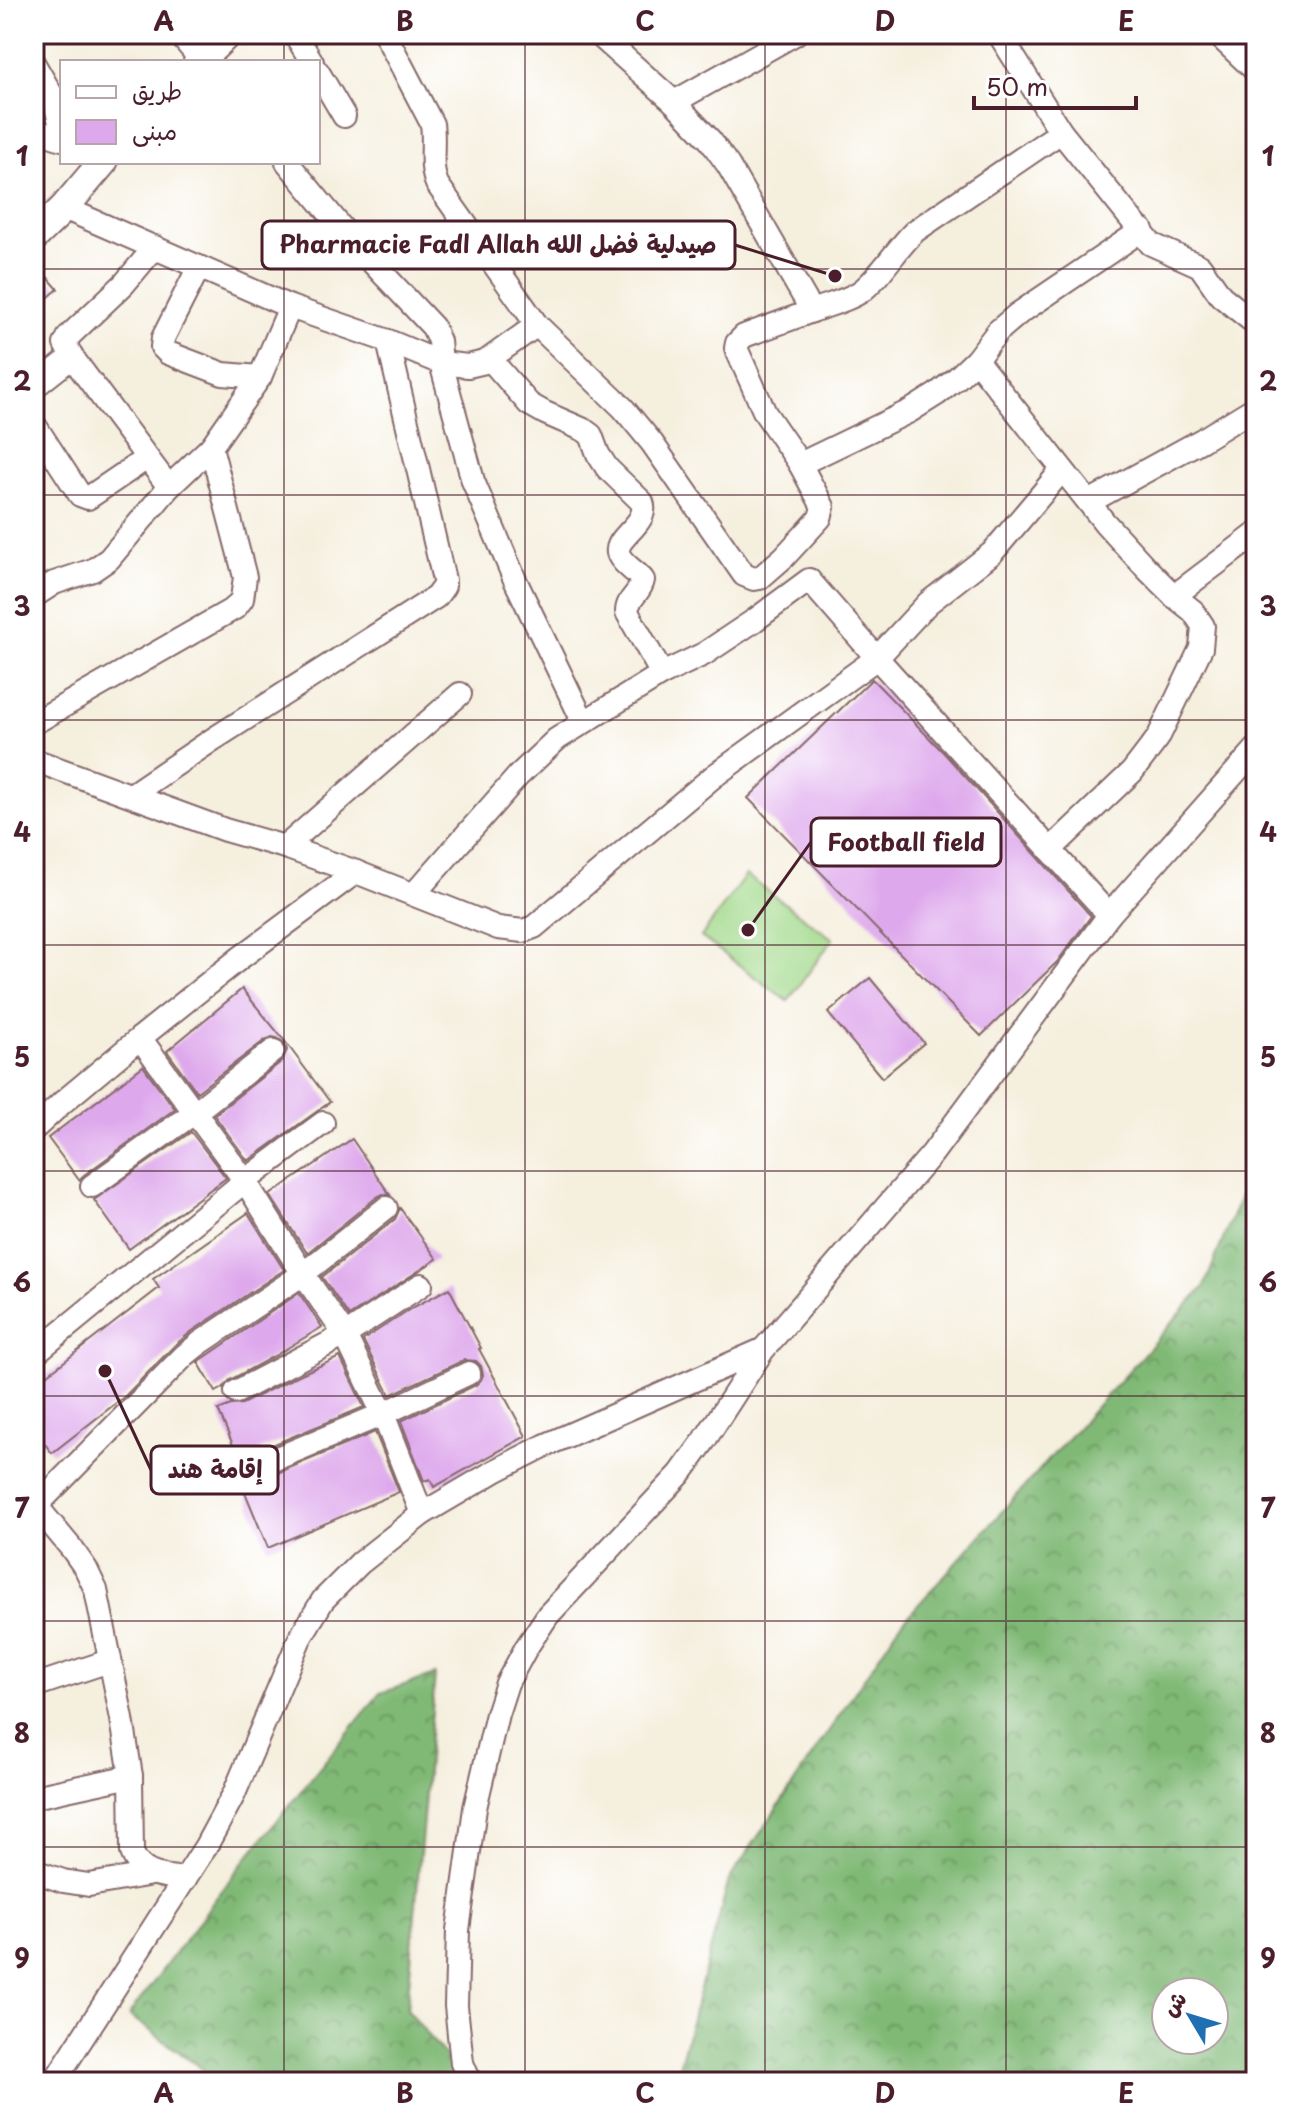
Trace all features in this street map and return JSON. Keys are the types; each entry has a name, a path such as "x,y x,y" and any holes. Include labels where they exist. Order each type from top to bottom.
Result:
{"main road":[{"path":"34,237 64,208 96,164"}],"street":[{"path":"179,34 214,49"},
{"path":"295,34 311,60"},
{"path":"385,34 432,124 432,163 437,184 537,325 623,408 749,578 760,578 784,557 823,512 822,502 800,464 765,413 736,348 737,343 744,336 862,291 915,231 1061,132"},
{"path":"598,34 674,102 710,140 728,165 812,311"},
{"path":"674,102 795,34"},
{"path":"999,34 1061,132 1151,244 1200,266 1221,296 1256,324"},
{"path":"1217,34 1256,71"},
{"path":"34,64 54,99 60,122"},
{"path":"320,75 344,116"},
{"path":"34,135 47,134 60,138"},
{"path":"289,164 436,334 473,481 492,529 583,721"},
{"path":"64,208 290,307 441,363 477,365 537,325"},
{"path":"800,464 910,411 957,378 976,360 987,343 1018,314 1142,230"},
{"path":"155,247 124,284 69,336 65,344 169,487"},
{"path":"199,267 161,342 162,347 168,353 223,374 260,377"},
{"path":"34,596 54,583 93,570 109,559 169,487 211,447 260,377 290,307"},
{"path":"131,795 441,591 444,580 388,341"},
{"path":"34,387 72,357"},
{"path":"490,359 529,404 591,435 607,468 642,502 643,516 620,543 618,551 620,557 643,580 628,602 627,612 662,674"},
{"path":"976,360 1105,523 1174,596 1193,611 1203,626 1201,648 1158,738 1132,772 1051,849"},
{"path":"1089,502 1256,407"},
{"path":"34,424 80,495 85,498 147,458"},
{"path":"34,723 235,608 242,599 245,577 211,447"},
{"path":"34,760 225,830 356,872 498,928 523,931 534,927 714,776 877,658 928,603 992,553 1062,470"},
{"path":"1174,596 1256,534"},
{"path":"414,894 526,767 557,739 662,674 704,654 809,580 1109,915"},
{"path":"285,847 460,694"},
{"path":"470,2082 462,2063 456,2006 458,1930 475,1808 497,1714 507,1683 526,1648 548,1615 680,1474 763,1350 932,1154 1109,915 1256,749"},
{"path":"34,1129 240,958 356,872"},
{"path":"140,1038 245,1181 345,1335 383,1414 422,1514"},
{"path":"92,1186 273,1051"},
{"path":"34,1354 245,1181 323,1123"},
{"path":"185,1879 143,1870 132,1852 131,1776 96,1590 72,1549 35,1504 185,1355 303,1274 386,1208"},
{"path":"236,1392 345,1335 421,1285"},
{"path":"54,2082 206,1846 234,1794 300,1638 323,1600 360,1563 422,1514 495,1471 544,1446 763,1350"},
{"path":"263,1464 383,1414 469,1373"},
{"path":"34,1686 109,1661"},
{"path":"34,1797 131,1776"},
{"path":"34,1871 63,1881 89,1885 152,1874"}],"green space":[{"path":"746,875 833,939 788,1001 701,937"},
{"path":"1256,1157 1256,2082 675,2082 729,1880 899,1626 1204,1287"},
{"path":"435,1675 407,2009 466,2082 220,2082 129,2015 234,1874 380,1693"}],"building":[{"path":"34,262 58,289 34,310"},
{"path":"872,679 944,753 1091,916 1057,962 981,1036 748,798"},
{"path":"870,978 924,1043 882,1078 828,1013"},
{"path":"242,989 330,1102 248,1161 214,1115 282,1061 287,1050 284,1043 272,1037 265,1040 197,1092 167,1051"},
{"path":"143,1066 175,1109 79,1180 48,1138"},
{"path":"191,1132 226,1178 129,1249 94,1200"},
{"path":"352,1139 390,1195 377,1197 307,1253 270,1195"},
{"path":"400,1208 437,1259 349,1316 322,1277 395,1219"},
{"path":"248,1213 284,1270 191,1332 125,1396 52,1453 34,1430 34,1385 159,1288 153,1279"},
{"path":"449,1288 526,1436 434,1487 430,1479 424,1481 401,1421 476,1385 483,1375 481,1366 476,1361 464,1360 390,1395 363,1340"},
{"path":"299,1293 322,1327 230,1380 216,1392 198,1362"},
{"path":"340,1357 364,1407 258,1451 249,1461 250,1470 260,1478 268,1477 375,1432 399,1492 268,1548 242,1485 249,1482 218,1410 242,1404"}],"place":[{"name":"Pharmacie Fadl Allah صيدلية فضل الله","path":"835,276"},
{"name":"Football field","path":"748,930"},
{"name":"إقامة هند","path":"105,1371"}]}
